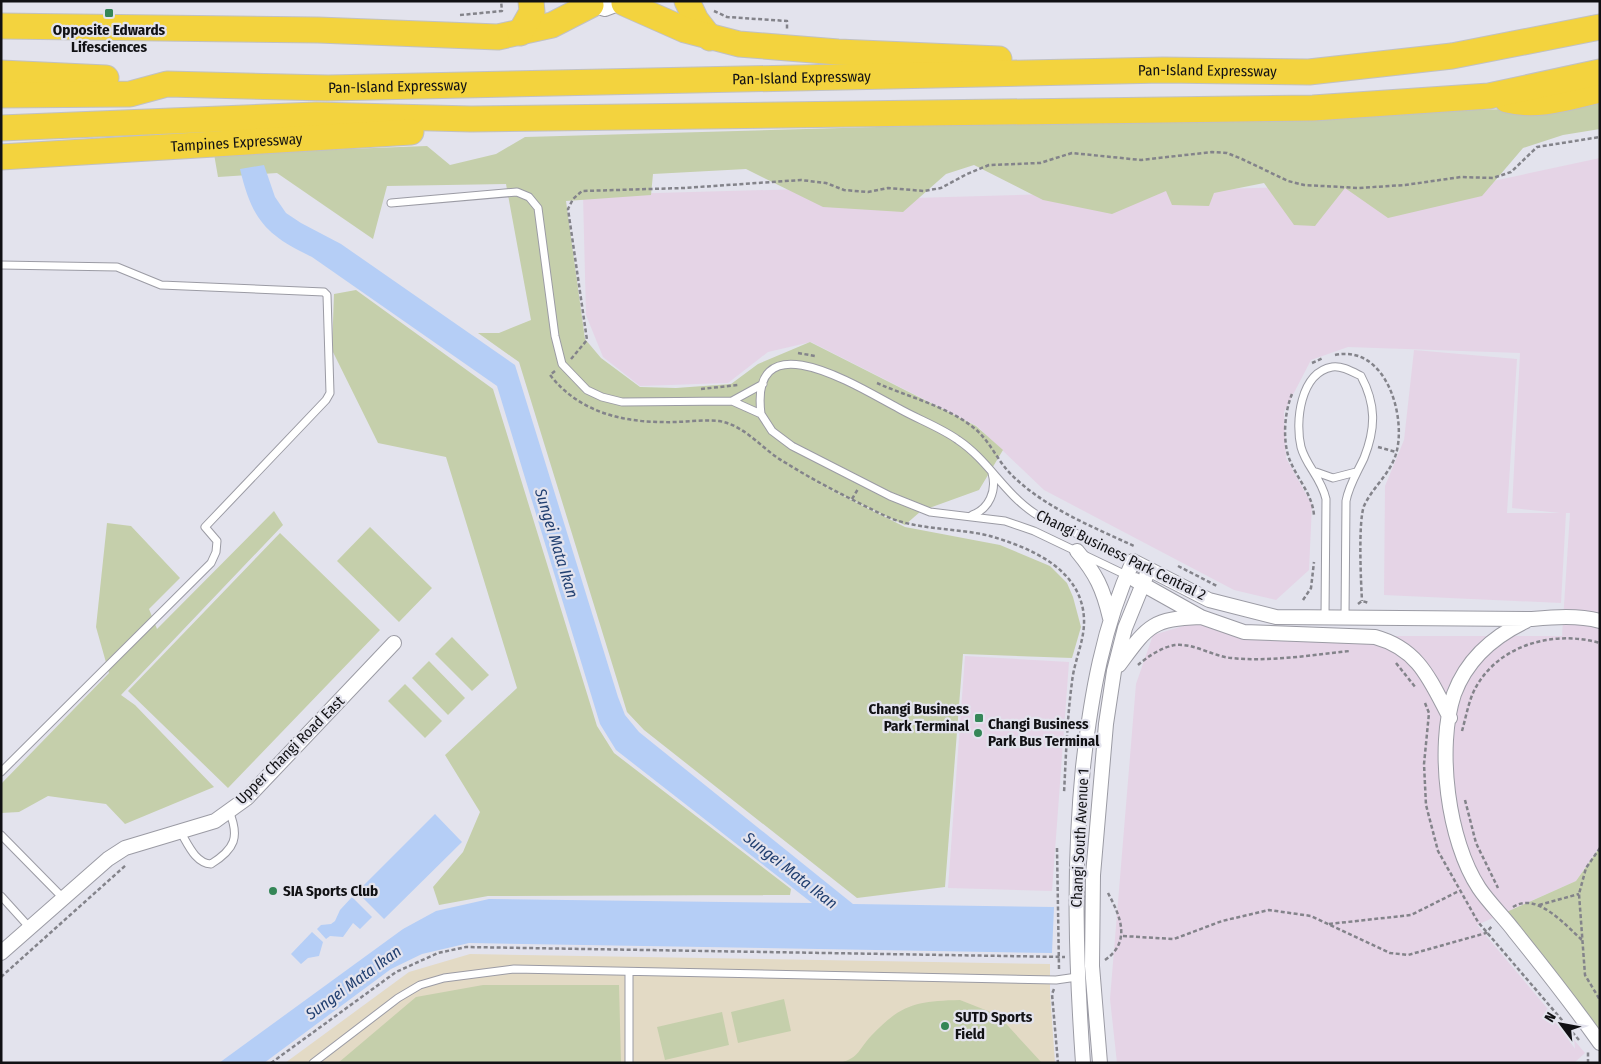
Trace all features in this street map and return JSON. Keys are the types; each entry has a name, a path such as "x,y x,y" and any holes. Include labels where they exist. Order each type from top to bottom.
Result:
{"highway":[{"path":"520,33 532,12 532,1"},
{"path":"686,1 696,20 710,38"},
{"path":"1,26 318,30 498,37 552,25 588,2"},
{"path":"624,2 685,30 739,44 1164,70"},
{"name":"Pan-Island Expressway","path":"1,95 130,94 167,84 338,88 1164,70 1309,72 1382,66 1469,53 1600,27"},
{"name":"Pan-Island Expressway","path":"1,128 316,115 471,119 1313,108 1489,96 1600,72"},
{"path":"1,73 136,80 167,84"},
{"path":"1489,96 1522,104 1544,102 1600,90"},
{"name":"Tampines Expressway","path":"1,157 422,131 458,124 471,119"}],"street":[{"path":"588,2 605,9 624,2"},
{"name":"Changi Business Park Central 2","path":"1077,551 1101,584 1110,618"},
{"name":"Changi Business Park Central 2","path":"1133,561 1209,600 1247,611 1276,616 1345,612 1532,618 1562,617 1589,618 1600,621"},
{"name":"Changi South Avenue 1","path":"1083,1063 1077,977 1078,822 1088,720 1110,618 1133,561"},
{"name":"Changi South Avenue 1","path":"1100,1063 1092,966 1093,875 1106,724 1114,671 1125,628 1148,569"},
{"name":"Changi Business Park Central 2","path":"1126,575 1201,617 1244,632 1341,635 1375,638 1393,642 1406,651 1432,685 1450,718"},
{"name":"Changi South Avenue 1","path":"1114,671 1141,635 1155,624 1171,618 1201,617"},
{"path":"1532,618 1503,631 1483,648 1465,672 1454,694 1445,754 1451,814 1460,848 1478,887 1504,910 1600,1043"},
{"name":"Upper Changi Road East","path":"1,953 108,859 125,848 215,821 247,798 394,643"}],"lane":[{"path":"391,203 517,192 529,197 538,208 555,336 562,364 587,390 602,397 622,402 732,401 761,414 759,393 763,384"},
{"path":"1,265 117,267 162,285 320,291 327,295 328,396 204,527 217,541 216,552 211,563 1,772"},
{"name":"Changi Business Park Central 2","path":"732,401 763,384 767,374 779,367 793,364 816,367 840,377 958,439 979,457 1010,494 1035,514 1133,561"},
{"path":"1325,612 1326,499 1323,485 1301,448 1299,427 1306,390 1317,374 1332,367 1346,369 1362,376 1371,395 1373,410 1368,444 1348,489 1346,501 1345,612"},
{"name":"Changi Business Park Central 2","path":"761,414 772,432 792,446 844,474 930,512 969,516 1019,526 1126,575"},
{"path":"1316,472 1333,478 1356,472"},
{"path":"969,516 979,512 992,496 994,488 992,473"},
{"path":"180,831 198,860 204,864 211,864 231,846 236,838 235,826 229,811"},
{"path":"2,838 64,899"},
{"path":"1,896 30,928"},
{"path":"313,1063 398,998 420,985 444,978 514,969 629,973 1056,980 1077,977"},
{"path":"629,973 629,1063"}],"path":[{"path":"711,9 727,16 786,21 788,48"},
{"path":"576,366 570,359 587,340 568,209 573,199 582,191 684,188 802,180 826,183 844,190 868,192 888,188 924,191 941,188 989,165 1040,163 1072,153 1141,160 1212,152 1227,153 1288,181 1359,188 1405,185 1461,177 1493,178 1511,172 1537,148 1600,137"},
{"path":"790,353 808,354 817,357"},
{"path":"562,364 550,375 583,405 598,412 617,418 662,422 718,421 733,425 747,432 784,463 883,515 913,525 982,534 1009,542 1052,562 1070,579 1079,596 1084,620 1083,634 1074,661 1070,691 1064,793"},
{"path":"695,390 737,385 744,381"},
{"path":"872,381 942,409 974,428 1008,470 1038,496 1091,526 1135,547"},
{"path":"1368,444 1396,452"},
{"path":"1176,566 1224,590"},
{"path":"1296,604 1303,600 1325,612"},
{"path":"1345,612 1362,601 1378,604"},
{"path":"1460,738 1475,688 1489,667 1505,656 1538,640 1583,638 1600,643"},
{"path":"1135,668 1148,656 1174,645 1192,647 1214,655 1232,658 1267,659"},
{"path":"1463,792 1476,843 1499,890"},
{"path":"1,977 126,867 125,848"},
{"path":"1057,848 1059,970 1052,994 1058,1063"},
{"path":"1600,848 1586,868 1579,894 1585,975 1600,1000"},
{"path":"1103,953 1103,962 1119,947 1123,936 1118,912 1106,890 1106,899"},
{"path":"1327,924 1411,915 1459,891"},
{"path":"1538,905 1579,894"},
{"path":"1123,936 1174,939 1222,921 1270,910 1311,916 1390,953 1408,955 1486,933 1504,910 1510,910 1525,903 1538,905 1551,913 1582,940"}],"shaded area":[{"path":"1600,158 1600,846 1576,881 1477,925 1585,1053 1574,1063 1117,1063 1110,999 1136,684 1153,635 1197,622 1240,636 1562,636 1570,513 1566,513 1561,603 1384,595 1385,486 1404,440 1414,350 1517,359 1507,513 1560,513 1512,508 1520,353 1348,347 1311,360 1284,412 1286,458 1312,505 1309,570 1276,600 1234,590 1044,490 977,426 811,342 768,352 728,383 640,386 603,357 586,315 583,195 804,189 843,200 1493,181"},
{"name":"Changi Business Park Bus Terminal","path":"965,656 1069,662 1052,891 948,888"},
{"path":"470,954 1050,964 1055,1063 285,1063 409,972"}],"green space":[{"path":"1600,95 1600,129 1563,135 1523,148 1482,196 1388,218 1345,188 1315,226 1294,225 1264,183 1214,193 1209,206 1172,205 1166,191 1112,214 1043,200 974,165 946,174 903,212 823,207 746,169 653,174 651,195 566,201 585,339 601,358 640,387 676,388 731,384 758,364 810,342 976,426 1003,450 979,490 921,511 905,525 811,480 905,527 1000,545 1050,566 1067,583 1073,597 1081,627 1072,658 963,654 945,887 857,898 644,730 627,712 519,362 478,333 499,333 531,320 506,184 387,186 373,239 277,173 218,177 214,154 427,146 450,165 496,154 525,137 1547,108"},
{"path":"356,290 493,389 597,726 614,753 791,889 790,895 488,896 439,905 433,887 463,852 480,812 445,755 517,688 446,457 378,443 332,350 334,294"},
{"path":"274,511 283,525 121,695 135,705 214,787 125,824 106,804 48,796 19,812 1,813 1,784 109,673 96,627 107,523 131,526 180,578 149,609 157,629"},
{"path":"370,527 432,588 399,622 337,561"},
{"path":"280,533 380,630 228,788 128,691"},
{"path":"452,637 489,675 472,691 435,654"},
{"path":"429,661 465,698 448,715 412,678"},
{"path":"405,684 442,721 425,738 388,701"},
{"path":"1600,847 1600,1042 1502,914 1576,881"},
{"path":"483,985 619,985 621,1063 338,1063 416,997"},
{"path":"784,999 791,1031 738,1043 731,1012"},
{"name":"SUTD Sports Field","path":"960,1000 998,1015 1042,1063 840,1063 855,1056 882,1025 901,1011 921,1003"},
{"path":"722,1012 729,1045 665,1060 657,1027"}],"water":[{"name":"Sungei Mata Ikan","path":"264,165 275,197 286,213 341,244 515,365 618,697 625,715 639,732 853,904 1054,907 1052,953 469,943 422,954 391,969 264,1063 219,1063 403,929 436,911 489,899 812,903 616,750 600,724 497,386 312,257 272,233 263,224 250,201 240,169"},
{"path":"435,814 462,842 384,919 357,892"},
{"path":"352,897 372,917 360,929 353,923 343,937 330,936 326,939 317,929 321,925 331,924 335,921 340,910"},
{"path":"312,932 323,942 319,956 308,958 301,964 291,954"}],"place":[{"name":"Opposite Edwards Lifesciences","path":"109,13"},
{"name":"Changi Business Park Terminal","path":"979,718"},
{"name":"Changi Business Park Bus Terminal","path":"978,733"},
{"name":"SIA Sports Club","path":"273,891"},
{"name":"SUTD Sports Field","path":"945,1026"}]}
